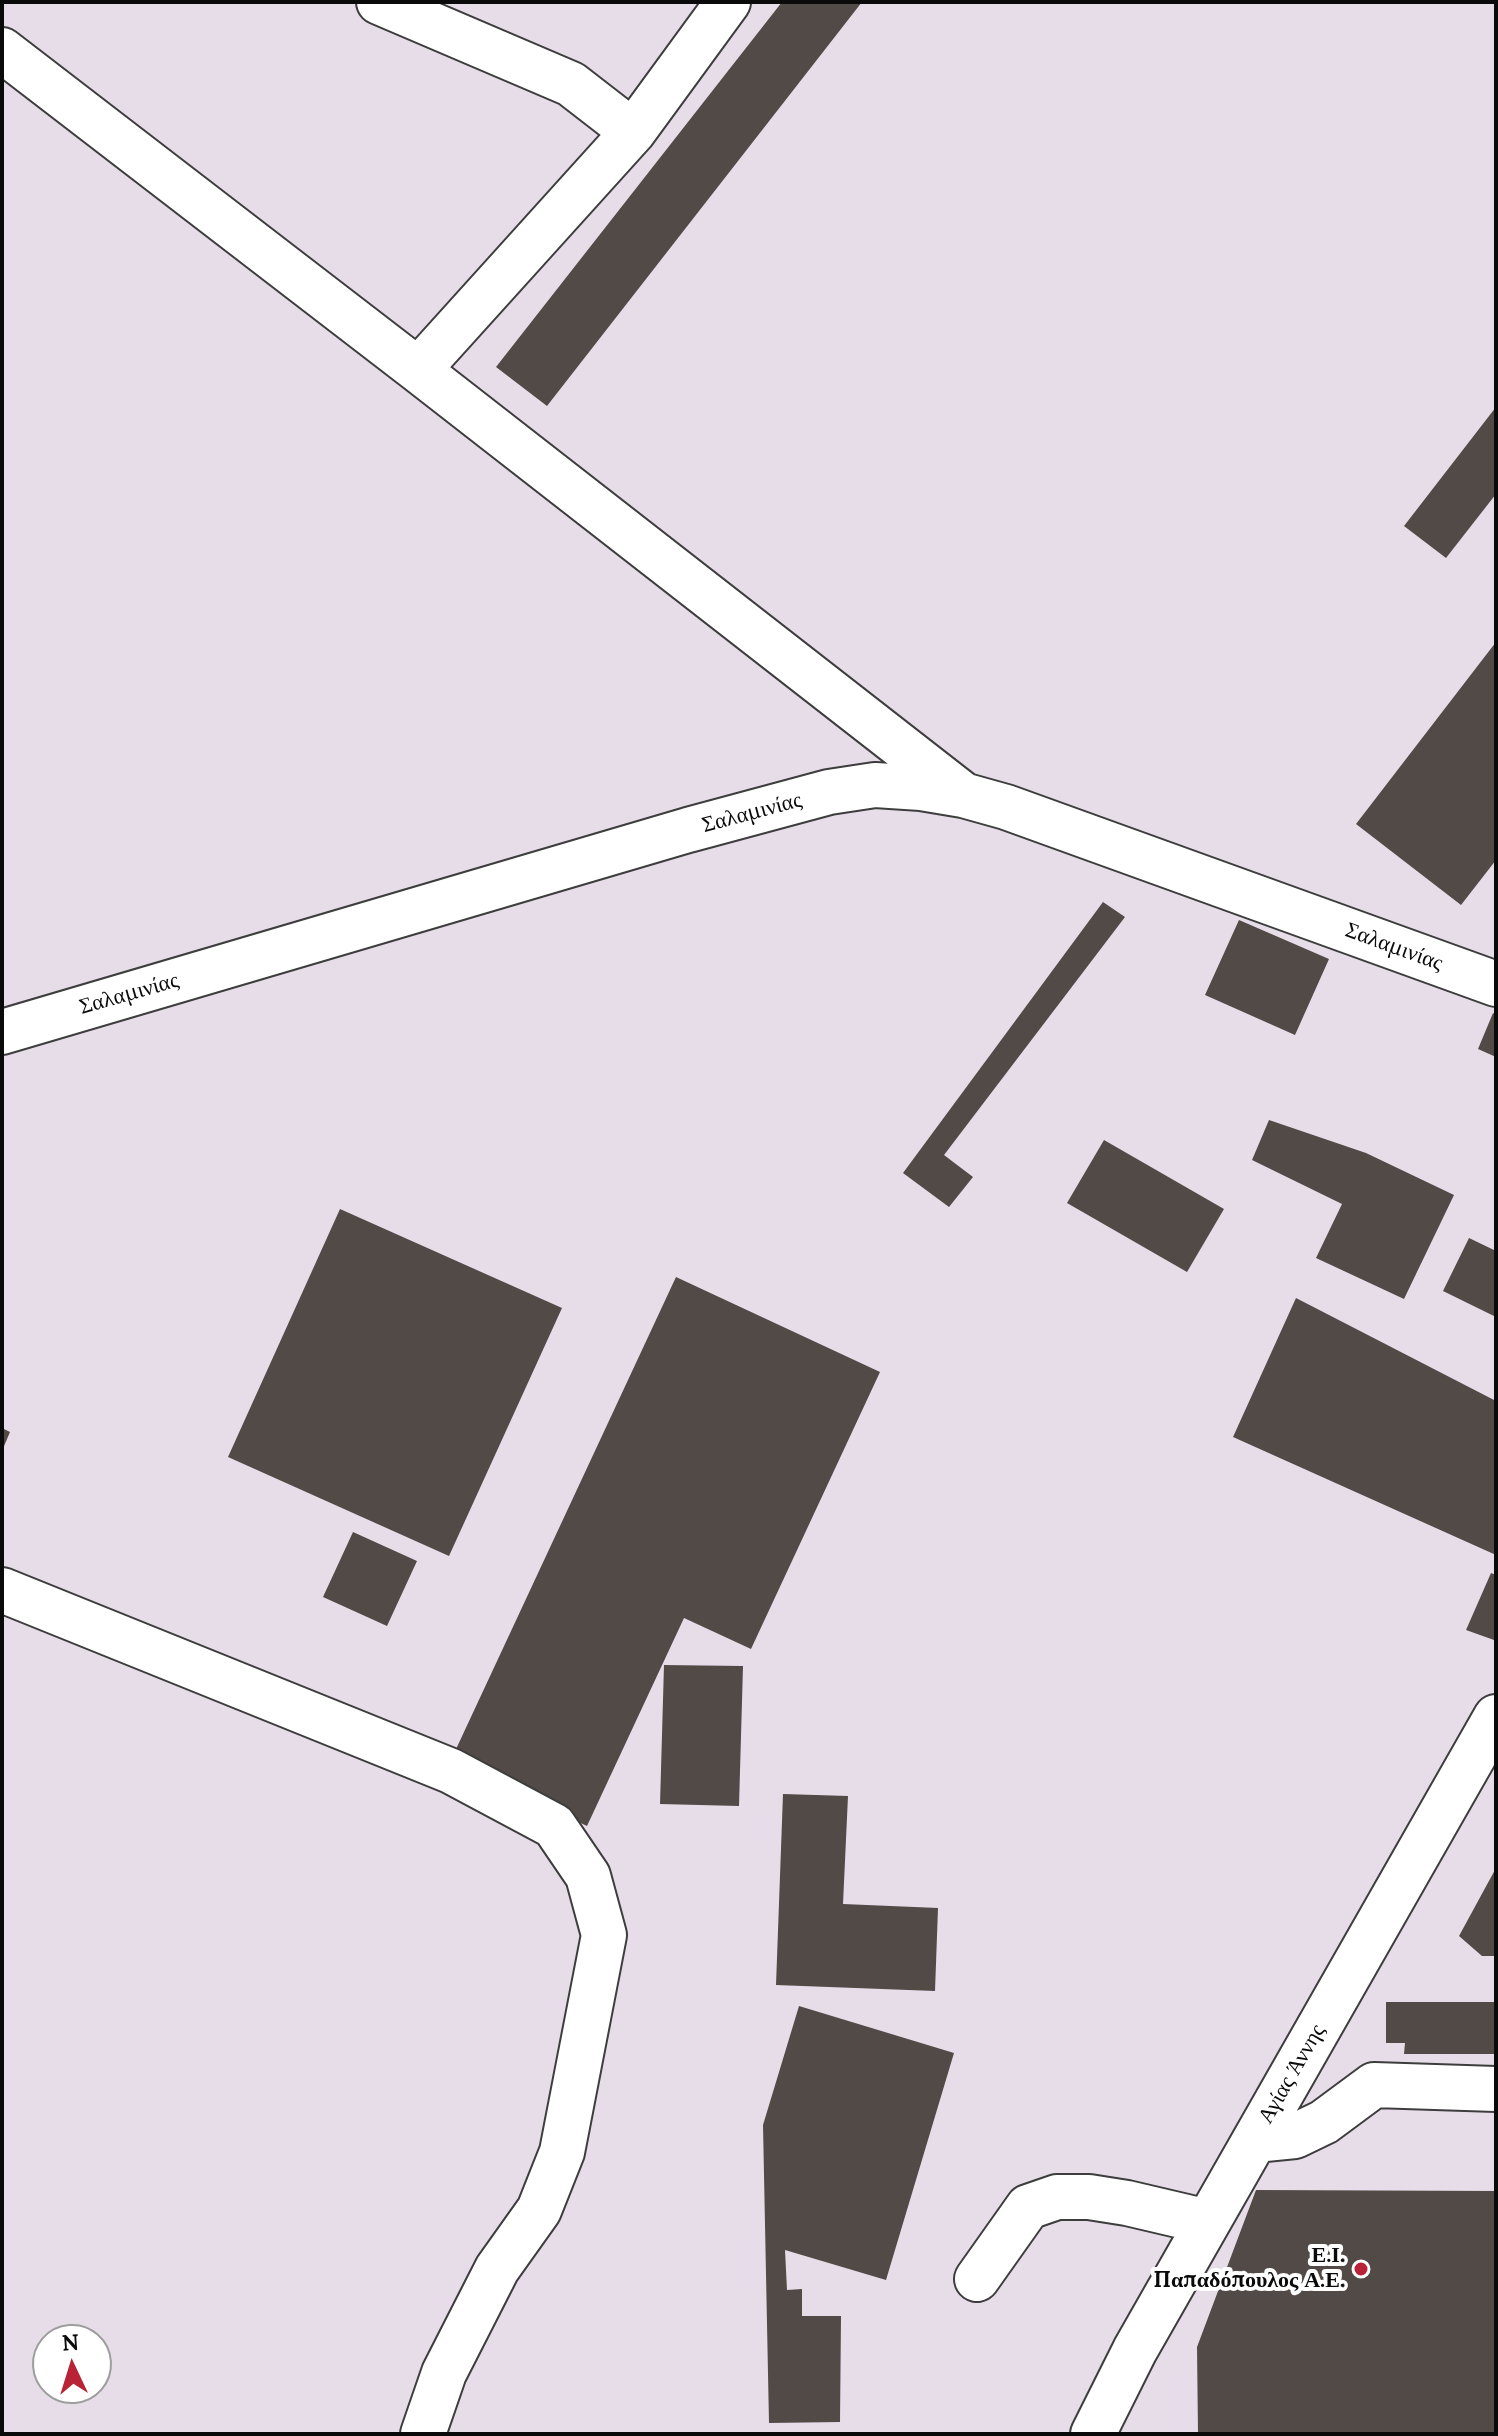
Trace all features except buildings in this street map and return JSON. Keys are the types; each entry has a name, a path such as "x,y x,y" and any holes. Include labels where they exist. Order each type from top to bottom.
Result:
{"street":[{"path":"379,2 571,84 633,132"},
{"path":"418,370 633,132 728,2"},
{"path":"2,50 963,795"},
{"name":"Σαλαμινίας","path":"2,1032 688,830 829,792 875,785 963,795 1006,807 1496,984"},
{"path":"2,1590 451,1771 554,1826 588,1876 604,1935 562,2152 539,2210 497,2269 444,2373 423,2434"},
{"name":"Αγίας Άννης","path":"1093,2434 1135,2350 1496,1717"},
{"path":"1255,2140 1295,2136 1324,2122 1374,2085 1496,2089"},
{"path":"977,2279 1028,2207 1057,2197 1089,2197 1127,2203 1208,2222"}],"shaded area":[{"path":"2,2 1496,2 1496,2434 2,2434"}],"place":[{"name":"Ε.Ι. Παπαδόπουλος Α.Ε.","path":"1361,2269"}]}
